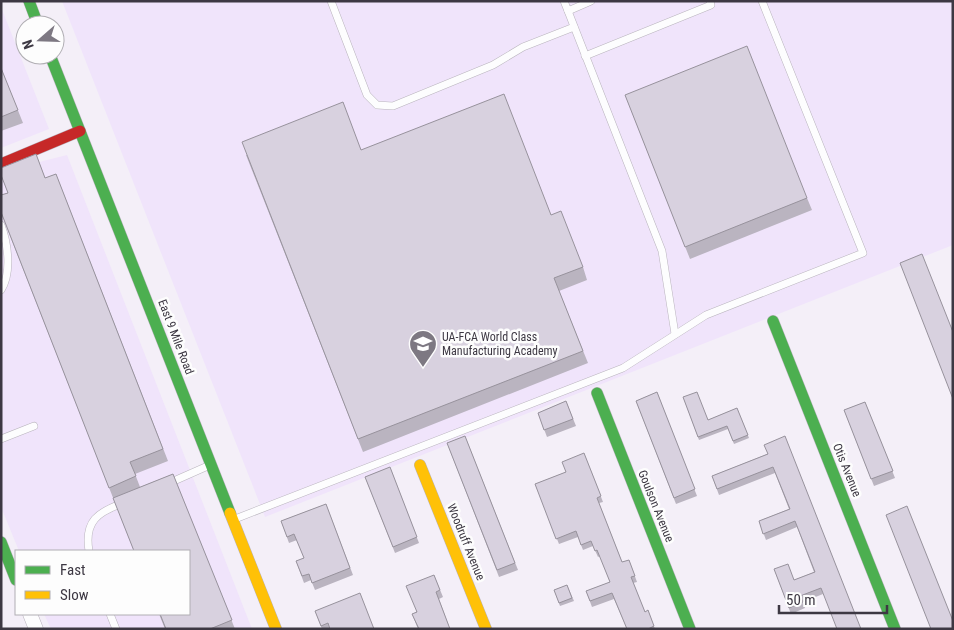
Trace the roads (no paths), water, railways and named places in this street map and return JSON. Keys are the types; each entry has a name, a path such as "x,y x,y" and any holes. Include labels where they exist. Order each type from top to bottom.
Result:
{"street":[{"path":"29,1 34,15"},
{"name":"East 9 Mile Road","path":"54,65 213,464 275,629"},
{"path":"1,164 80,131"},
{"name":"Otis Avenue","path":"773,322 895,629"},
{"name":"Goulson Avenue","path":"597,392 690,629"},
{"name":"Woodruff Avenue","path":"420,465 486,629"},
{"path":"1,542 15,577"},
{"path":"30,615 36,629"}],"lane":[{"path":"331,1 367,95 377,104 385,106 403,102 493,65 523,48 574,27"},
{"path":"564,1 662,251 675,334"},
{"path":"568,11 591,1"},
{"path":"585,56 711,5 710,1"},
{"path":"233,519 622,368 706,315 862,253 762,1"},
{"path":"1,225 4,232 8,272 1,290"},
{"path":"1,439 34,426"},
{"path":"157,488 213,464"},
{"path":"89,550 89,529 97,516 110,508 128,501"},
{"path":"110,615 116,629"}],"place":[{"name":"UA-FCA World Class Manufacturing Academy","path":"423,368"}]}
